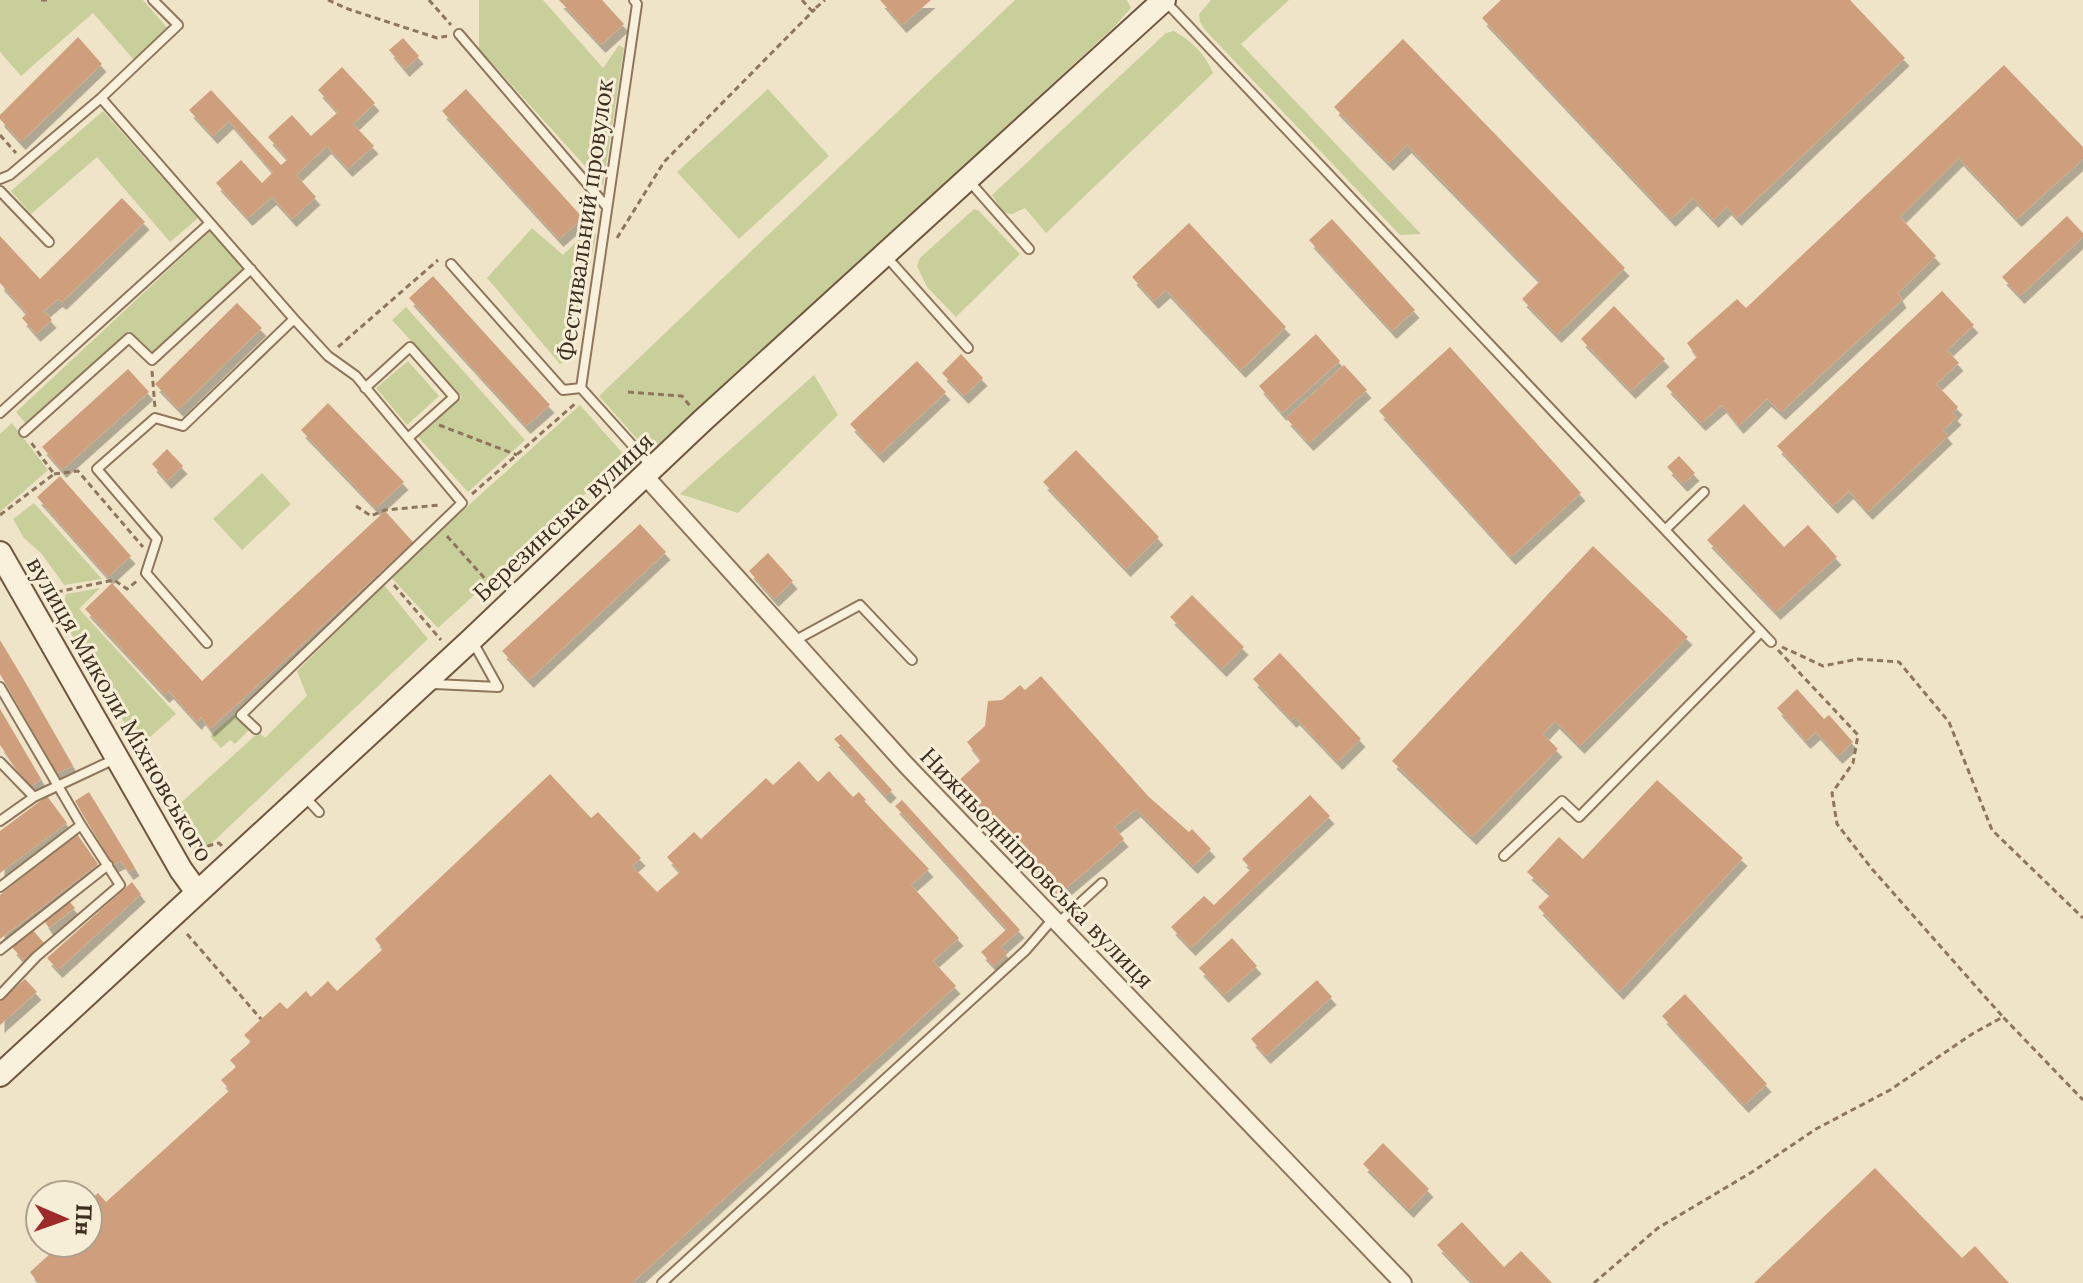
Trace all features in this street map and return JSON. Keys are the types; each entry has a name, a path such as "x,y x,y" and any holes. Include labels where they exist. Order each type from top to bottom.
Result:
{"street":[{"name":"Березинська вулиця","path":"0,1075 463,647 702,421 1164,0"},
{"name":"Нижньодніпровська вулиця","path":"649,472 793,642 1054,922 1403,1283"},
{"name":"вулиця Миколи Міхновського","path":"0,553 197,892"}],"lane":[{"path":"0,179 25,163 101,98 178,25 153,0"},
{"name":"Фестивальний провулок","path":"634,0 637,4 584,391 649,472"},
{"path":"1164,0 1771,642"},
{"path":"459,34 607,207"},
{"path":"101,98 294,319 328,356 356,376 462,503 241,715 256,729"},
{"path":"967,178 1029,249"},
{"path":"0,191 49,242"},
{"path":"0,413 210,223"},
{"path":"884,255 968,348"},
{"path":"451,264 563,390 584,391"},
{"path":"24,432 129,338 152,360 251,269"},
{"path":"207,643 144,575 157,539 97,469 155,418 183,426 294,319"},
{"path":"365,388 410,347 454,397 408,438"},
{"path":"1666,529 1704,492"},
{"path":"793,642 860,605 912,660"},
{"path":"1504,856 1562,801 1579,817 1761,632"},
{"path":"414,692 435,684 498,687 463,647"},
{"path":"0,687 120,885 36,957 0,995"},
{"path":"0,821 34,797 117,758"},
{"path":"1,766 34,797"},
{"path":"302,794 319,812"},
{"path":"0,887 81,825"},
{"path":"0,950 108,865"},
{"path":"662,1283 1054,922 1102,883"}],"path":[{"path":"43,0 51,0"},
{"path":"328,0 437,38 459,34"},
{"path":"429,0 459,34"},
{"path":"802,0 812,11 815,9"},
{"path":"603,238 615,241 664,162 825,0"},
{"path":"0,135 25,163"},
{"path":"328,356 444,255 451,264"},
{"path":"152,360 155,411"},
{"path":"356,506 371,516 385,510 462,503 584,391"},
{"path":"628,392 682,396 702,421"},
{"path":"427,421 517,455"},
{"path":"24,432 54,474"},
{"path":"0,515 54,474 78,471 148,553 144,575 127,589 114,580 44,594"},
{"path":"439,528 509,604"},
{"path":"386,576 463,647"},
{"path":"1771,642 1823,666 1858,659 1899,662 1949,722 1992,830 2083,918"},
{"path":"1771,642 1858,735 1853,763 1832,793 1837,824 1872,869 2003,1017 2083,1100"},
{"path":"181,836 189,843 204,847 219,843 232,859"},
{"path":"187,934 261,1019"},
{"path":"1594,1283 1658,1228 1752,1172 1816,1129 1890,1090 1972,1034 2003,1017"}],"green space":[{"path":"0,0 143,0 169,30 134,60 93,13 21,76 0,52"},
{"path":"479,0 543,0 603,68 619,45 624,48 603,186 479,49"},
{"path":"1015,0 1127,0 1131,8 668,438 647,450 599,396"},
{"path":"1211,0 1289,0 1241,44 1421,234 1400,235 1206,31 1199,14"},
{"path":"1174,31 1197,49 1213,73 1046,233 1025,208 1012,214 1004,213 992,195 1166,33"},
{"path":"768,89 829,156 739,239 677,172"},
{"path":"103,111 198,218 170,242 97,157 31,214 11,191"},
{"path":"974,209 1020,254 956,317 927,287 917,266 920,258"},
{"path":"532,228 563,255 590,228 596,235 570,360 560,364 487,278"},
{"path":"210,231 245,269 151,355 129,331 27,425 16,412"},
{"path":"406,307 525,440 468,492 418,437 462,397 392,320"},
{"path":"408,361 439,396 407,425 376,388"},
{"path":"814,375 838,415 738,513 680,494"},
{"path":"580,405 626,457 438,628 390,576"},
{"path":"12,423 48,470 0,512 0,434"},
{"path":"262,473 291,504 242,550 213,519"},
{"path":"34,503 102,579 64,585 42,554 24,538 13,519"},
{"path":"384,585 428,639 197,857 172,811 259,732 265,738 307,696 297,671"},
{"path":"100,588 79,609 176,714 139,747 61,617 66,594"},
{"path":"235,714 249,730 235,744 230,740 221,748 210,736"}],"building":[{"path":"559,0 602,0 624,24 601,45"},
{"path":"880,0 931,0 902,25"},
{"path":"1501,0 1850,0 1905,58 1737,218 1727,207 1714,220 1693,198 1671,219 1482,18"},
{"path":"78,37 102,64 21,142 0,119 0,115"},
{"path":"403,38 419,56 405,69 389,50"},
{"path":"1403,39 1625,268 1557,335 1522,299 1540,281 1407,145 1389,163 1334,107"},
{"path":"2004,65 2083,147 2083,159 2017,219 1959,158 1900,217 1936,256 1898,293 1902,300 1781,412 1767,399 1739,426 1722,405 1701,423 1666,386 1697,357 1687,343 1737,299 1746,308"},
{"path":"342,67 375,103 353,124 374,146 348,169 327,146 296,175 316,197 292,219 272,197 248,218 216,183 241,160 262,183 273,172 229,121 213,136 189,110 211,90 281,165 288,159 268,137 292,115 311,136 338,112 318,90"},
{"path":"466,89 583,218 559,239 442,111"},
{"path":"122,198 145,222 62,302 58,299 44,311 52,320 36,334 22,318 27,313 0,283 0,236 40,279"},
{"path":"2067,216 2083,233 2083,237 2020,296 2002,277"},
{"path":"1332,219 1415,310 1392,331 1309,240"},
{"path":"1189,223 1286,327 1241,370 1166,290 1154,301 1132,277"},
{"path":"433,276 550,405 526,426 409,298"},
{"path":"1942,291 1974,325 1947,350 1959,363 1936,384 1958,407 1953,413 1957,417 1943,430 1948,436 1868,512 1849,491 1833,506 1777,446"},
{"path":"237,303 262,328 179,409 155,384"},
{"path":"1614,306 1665,359 1631,391 1581,339"},
{"path":"1316,334 1340,361 1282,413 1259,386"},
{"path":"1450,347 1581,493 1511,557 1379,411"},
{"path":"961,354 983,378 964,396 942,373"},
{"path":"917,361 946,392 879,455 850,424"},
{"path":"1344,365 1367,390 1309,443 1286,418"},
{"path":"128,369 149,392 62,470 42,447"},
{"path":"328,403 404,482 376,508 301,430"},
{"path":"167,449 183,466 167,481 152,464"},
{"path":"1076,450 1159,537 1126,569 1043,482"},
{"path":"1679,456 1695,473 1683,484 1667,467"},
{"path":"60,476 131,556 108,577 37,497"},
{"path":"1744,504 1784,547 1808,525 1837,557 1776,612 1707,540"},
{"path":"385,511 413,542 210,729 201,717 197,722 169,691 165,695 85,609 112,583 202,681"},
{"path":"640,524 666,552 529,680 502,651"},
{"path":"1593,546 1688,637 1580,746 1555,721 1543,734 1558,749 1472,837 1392,761"},
{"path":"768,553 793,581 774,599 749,571"},
{"path":"1192,595 1244,647 1222,669 1170,617"},
{"path":"0,640 73,766 57,773 0,674"},
{"path":"1280,653 1361,739 1338,762 1253,679"},
{"path":"1041,676 1149,797 1189,832 1192,829 1211,849 1193,866 1136,809 1114,827 1124,839 1058,895 955,784 981,760 967,742 985,726 988,701 1002,700 1020,685 1025,690"},
{"path":"1797,689 1824,719 1829,715 1853,742 1838,756 1816,732 1806,741 1777,708"},
{"path":"0,709 41,779 29,788 0,745"},
{"path":"841,734 892,790 886,796 834,739"},
{"path":"799,761 818,782 829,771 853,797 859,792 929,869 911,885 959,938 933,961 956,986 632,1283 38,1283 30,1272 44,1259 104,1259 104,1200 106,1202 230,1090 221,1080 236,1067 230,1060 251,1042 244,1035 280,1002 287,1009 306,991 311,997 328,981 337,991 383,949 375,939 550,774 591,818 598,812 641,858 632,866 657,892 680,872 667,857 694,832 701,839 766,778 773,785"},
{"path":"1657,780 1743,858 1619,992 1538,907 1551,894 1527,872 1559,837 1583,859"},
{"path":"89,792 135,868 129,872 121,861 113,865 75,801"},
{"path":"1310,795 1330,816 1191,948 1171,927 1204,896 1214,905 1251,869 1242,859"},
{"path":"47,796 67,823 0,873 0,831"},
{"path":"902,800 1020,930 1001,947 1007,954 994,966 981,952 1007,929 895,806"},
{"path":"77,834 98,864 0,939 0,895"},
{"path":"132,882 141,894 58,970 47,958"},
{"path":"69,901 75,908 49,928 44,920"},
{"path":"32,929 44,943 24,961 12,947"},
{"path":"1232,938 1257,966 1224,995 1199,968"},
{"path":"25,979 37,992 0,1025 0,1001"},
{"path":"1317,980 1332,997 1266,1056 1251,1039"},
{"path":"1685,994 1767,1084 1744,1105 1662,1016"},
{"path":"1383,1143 1429,1189 1409,1210 1363,1164"},
{"path":"1875,1168 1962,1258 1975,1246 2009,1283 1754,1283"},
{"path":"1462,1222 1504,1267 1521,1251 1552,1283 1473,1283 1437,1245"}]}
